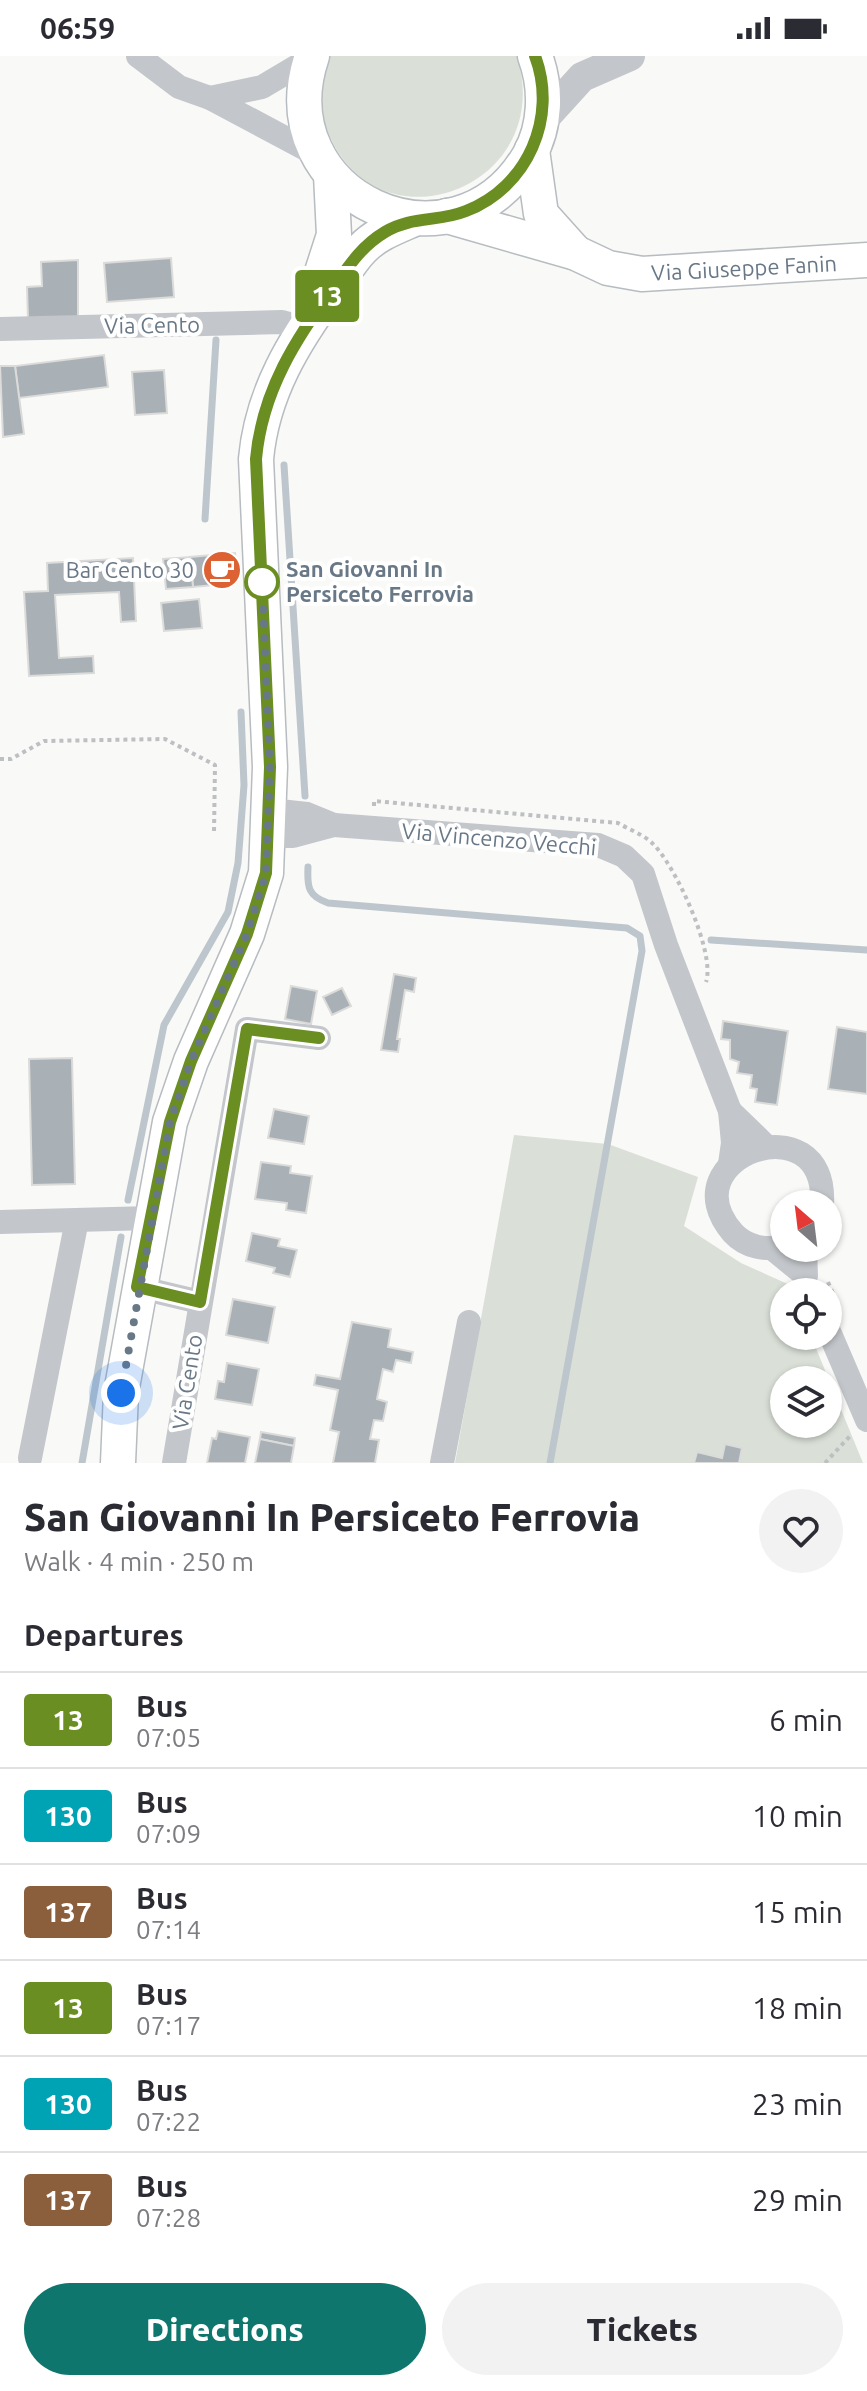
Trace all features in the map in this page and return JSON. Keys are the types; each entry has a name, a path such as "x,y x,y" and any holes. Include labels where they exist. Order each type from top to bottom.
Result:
{"main road":[{"path":"118,1463 121,1393 137,1287 170,1122 191,1061 247,934 266,873 269,823 256,459 259,426 273,387 304,328 362,249 385,231 465,212 511,181 537,136 544,95 535,56"},
{"path":"304,328 334,235 324,165 307,127 304,104 312,57"},
{"name":"Via Giuseppe Fanin","path":"537,136 541,214 576,253"},
{"path":"324,165 360,201 395,215 431,218"},
{"name":"Via Giuseppe Fanin","path":"431,218 576,253 608,268 642,274 867,260"}],"street":[{"path":"138,56 179,87 210,98 324,165"},
{"path":"537,136 582,77 630,56"},
{"path":"210,98 262,87 312,57"},
{"name":"Via Cento","path":"0,329 282,322 304,328"},
{"name":"Via Vincenzo Vecchi","path":"269,823 307,814 334,825 598,845 624,856 643,874 666,945 730,1111 733,1143 718,1201 724,1220 736,1236 753,1246 770,1247"},
{"name":"Via Cento","path":"174,1463 247,1029 319,1038"},
{"name":"Via Vincenzo Vecchi","path":"730,1111 765,1145"},
{"path":"730,1164 748,1150 765,1145 793,1150 808,1161 823,1190"},
{"path":"0,1222 151,1218"},
{"path":"30,1458 77,1220"},
{"path":"791,1262 804,1278"},
{"path":"137,1287 200,1302"},
{"path":"442,1463 469,1322"},
{"path":"835,1350 862,1425"}],"path":[{"path":"0,759 11,759 44,741 165,739 215,765 214,833"},
{"path":"373,828 374,801 593,818 618,823 651,842 673,875 703,939 709,973 705,986"},
{"path":"825,1463 845,1439 862,1425"}],"shaded area":[{"path":"329,56 517,56 523,101 513,138 491,168 461,188 427,196 392,193 360,177 331,140 321,104"},
{"path":"514,1135 608,1144 698,1177 684,1226 741,1263 774,1278 770,1278 770,1350 817,1350 823,1366 770,1366 770,1438 842,1438 842,1412 863,1463 455,1463"}],"building":[{"path":"171,258 174,297 107,302 104,263"},
{"path":"78,260 78,317 28,320 27,287 42,286 41,262"},
{"path":"104,355 108,387 19,398 15,366"},
{"path":"0,366 15,366 24,434 3,437"},
{"path":"164,370 167,413 135,415 132,372"},
{"path":"235,553 237,579 228,587 223,585 223,554"},
{"path":"223,554 225,584 193,587 190,557"},
{"path":"190,557 193,587 166,589 163,559"},
{"path":"133,558 136,621 121,622 119,592 55,595 59,658 93,656 94,673 29,676 24,592 48,591 47,563"},
{"path":"199,599 202,628 164,631 161,603"},
{"path":"394,974 416,978 414,992 405,990 397,1039 400,1039 398,1052 381,1050"},
{"path":"291,986 317,991 311,1024 285,1019"},
{"path":"342,988 351,1006 332,1015 323,997"},
{"path":"723,1021 788,1031 777,1105 755,1102 757,1089 750,1088 752,1075 737,1073 739,1062 730,1059 730,1040 721,1039"},
{"path":"837,1027 867,1032 867,1094 828,1089"},
{"path":"72,1058 75,1184 32,1185 29,1059"},
{"path":"274,1109 309,1116 304,1144 268,1138"},
{"path":"261,1162 291,1166 290,1173 312,1176 306,1213 286,1210 287,1203 255,1199"},
{"path":"252,1233 280,1239 278,1246 297,1250 290,1277 273,1273 275,1268 246,1261"},
{"path":"233,1299 275,1307 268,1343 226,1335"},
{"path":"352,1322 391,1329 388,1347 413,1352 411,1363 396,1360 393,1372 383,1369 377,1399 387,1402 383,1421 374,1420 370,1439 379,1440 375,1463 333,1463 339,1432 330,1430 338,1390 314,1385 316,1375 340,1379"},
{"path":"227,1363 259,1369 252,1405 215,1399 218,1381 224,1382"},
{"path":"218,1431 250,1437 245,1463 207,1463 212,1438 216,1439"},
{"path":"261,1432 295,1438 294,1446 260,1439"},
{"path":"260,1439 294,1446 291,1463 255,1463"},
{"path":"725,1444 742,1448 739,1463 694,1463 697,1452 722,1458"}],"waterway":[{"path":"205,519 216,340"},
{"path":"284,465 305,796"},
{"path":"128,1200 164,1025 228,912 238,863 244,785 241,712"},
{"path":"308,867 310,890 328,903 627,928 640,936 642,951 550,1463"},
{"path":"711,940 867,950"},
{"path":"82,1463 121,1237"}],"bus line":[{"name":"13","path":"319,1038 247,1029 200,1302 137,1287 170,1122 191,1061 247,934 266,873 270,767 256,459 259,426 273,387 294,345 362,249 385,231 414,219 447,216 482,204 511,181 523,166 542,121 544,95 535,56"}],"place":[{"name":"Bar Cento 30","path":"222,570"},
{"name":"San Giovanni In Persiceto Ferrovia","path":"262,582"}],"route":[{"path":"121,1393 137,1287 170,1122 191,1061 247,934 266,873 270,767 262,582"}]}
